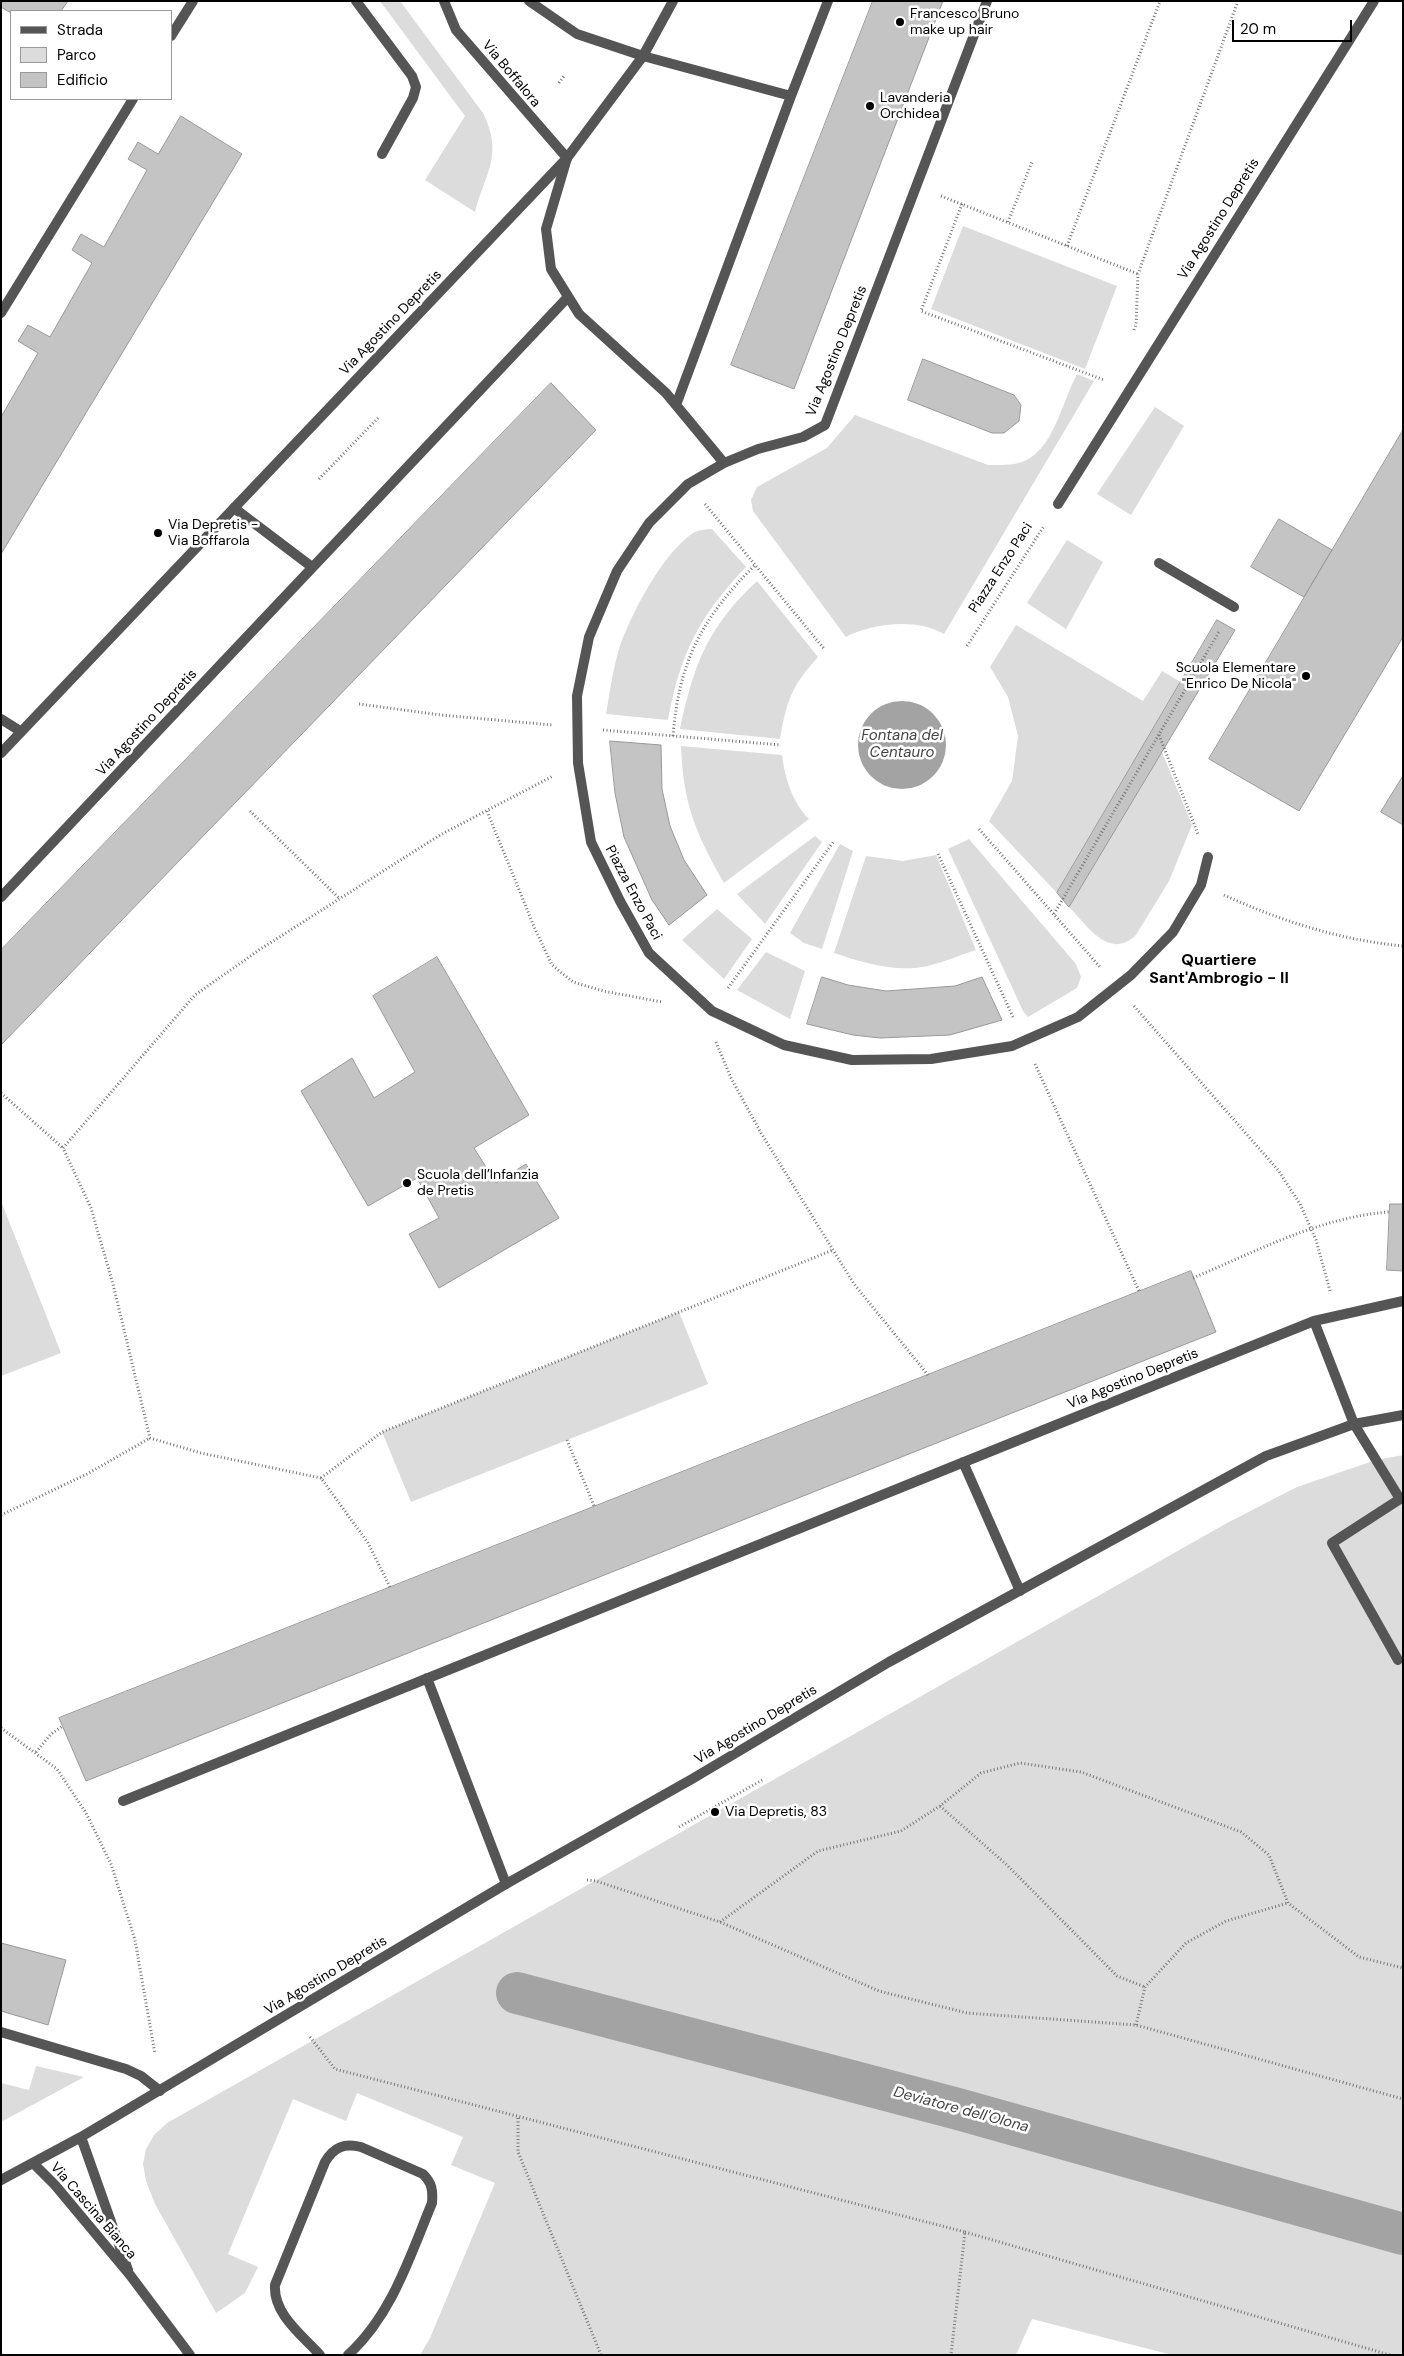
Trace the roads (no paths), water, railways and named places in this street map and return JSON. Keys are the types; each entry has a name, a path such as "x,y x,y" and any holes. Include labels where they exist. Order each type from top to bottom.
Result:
{"street":[{"path":"172,34 193,1"},
{"path":"356,1 412,76 416,87 413,98 382,154"},
{"name":"Via Boffalora","path":"444,1 456,30 568,158"},
{"path":"529,1 577,34 643,56 790,96"},
{"name":"Via Agostino Depretis","path":"1,753 568,158 643,56 673,1"},
{"path":"676,404 790,96 828,1"},
{"name":"Via Agostino Depretis","path":"568,158 546,229 551,269 579,314 666,392 724,463 758,449 803,437 825,425 987,1"},
{"name":"Via Agostino Depretis","path":"1058,504 1374,1"},
{"path":"1,313 132,100"},
{"name":"Via Agostino Depretis","path":"1,897 568,296"},
{"name":"Piazza Enzo Paci","path":"724,463 688,484 649,523 617,571 589,637 577,696 578,763 591,842 620,901 649,953 712,1011 784,1045 852,1060 932,1059 1012,1046 1078,1018 1117,986 1173,932 1200,885 1208,857"},
{"path":"234,508 312,567"},
{"path":"1159,563 1234,607"},
{"path":"1,719 20,731"},
{"name":"Via Agostino Depretis","path":"123,1800 1314,1321 1403,1301"},
{"path":"1314,1321 1354,1424 1400,1499 1332,1543 1398,1660"},
{"name":"Via Agostino Depretis","path":"1,2180 34,2164 160,2091 506,1884 692,1778 889,1662 1266,1456 1354,1424 1403,1415"},
{"path":"963,1462 1020,1591"},
{"path":"427,1678 506,1884"},
{"path":"1,2032 126,2069 141,2076 160,2091"},
{"name":"Via Cascina Bianca","path":"81,2137 130,2275"},
{"path":"320,2355 282,2313 274,2295 275,2285 325,2162 331,2152 339,2147 350,2145 361,2147 423,2174 430,2182 433,2193 432,2203 387,2305 372,2330 348,2355"},
{"name":"Via Cascina Bianca","path":"34,2164 130,2275 190,2355"}],"water":[{"name":"Fontana del Centauro","path":"902,701 919,704 927,708 939,720 943,728 946,745 943,762 939,770 927,782 919,786 902,789 885,786 877,782 865,770 861,762 858,745 861,728 865,720 877,708 885,704"}],"waterway":[{"name":"Deviatore dell'Olona","path":"517,1993 958,2109 1403,2234"}],"place":[{"name":"Francesco Bruno make up hair","path":"900,22"},
{"name":"Lavanderia Orchidea","path":"870,106"},
{"name":"Via Depretis - Via Boffarola","path":"158,533"},
{"name":"Scuola Elementare \"Enrico De Nicola\"","path":"1306,676"},
{"name":"Scuola dell’Infanzia de Pretis","path":"407,1183"},
{"name":"Via Depretis, 83","path":"715,1812"}],"district":[{"name":"Quartiere Sant'Ambrogio - II","path":"1219,970"}]}
